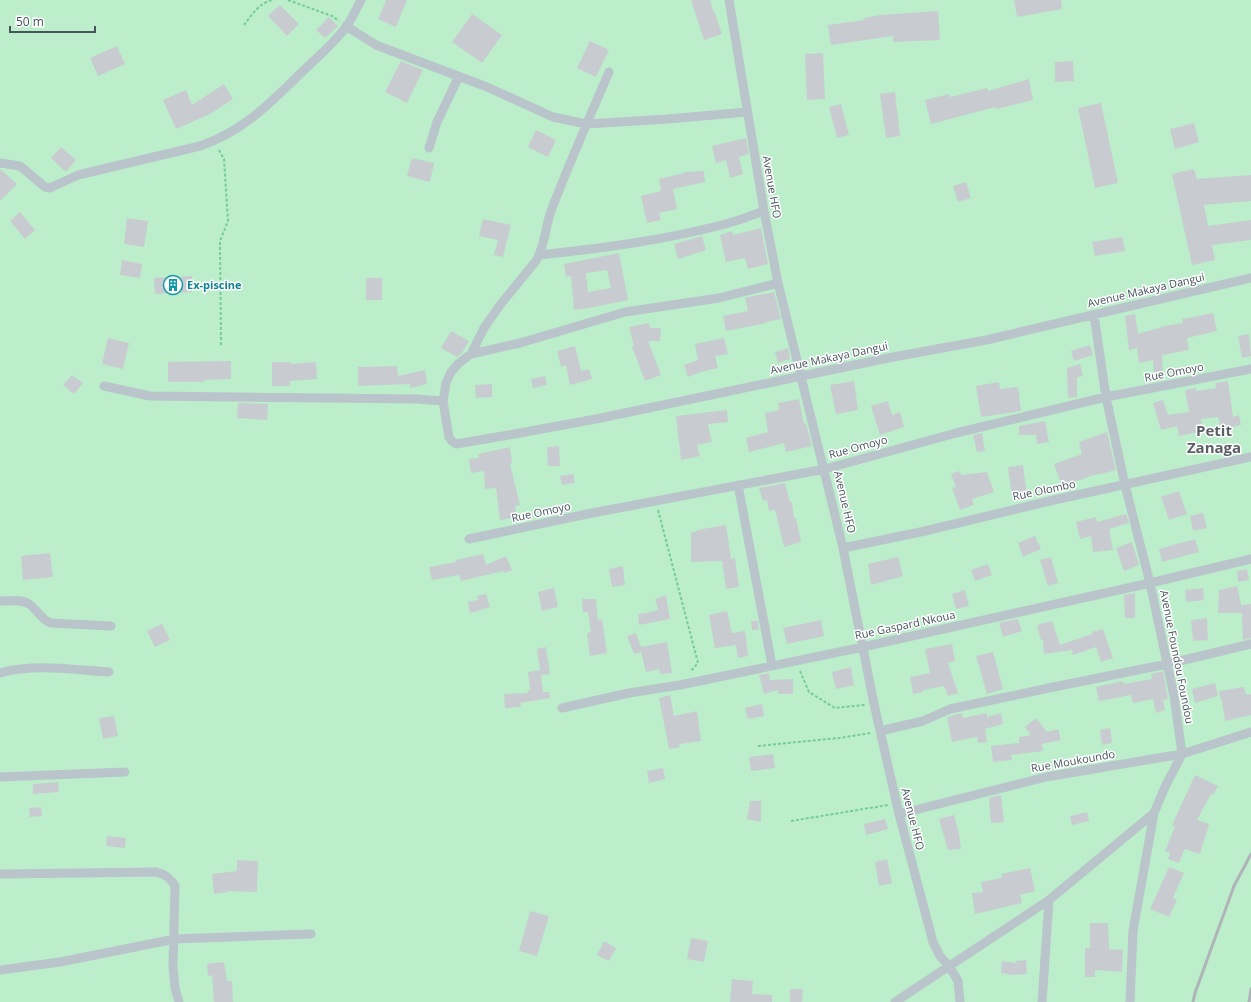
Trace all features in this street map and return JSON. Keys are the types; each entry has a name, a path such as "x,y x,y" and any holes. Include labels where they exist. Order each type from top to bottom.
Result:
{"street":[{"path":"0,163 20,166 45,187 50,188 78,175 214,142 249,121 267,106 346,26 361,0"},
{"name":"Avenue HFO","path":"729,0 764,211 778,283 825,469 843,548 874,704 899,814 933,942 940,956 949,966 958,981 960,1002"},
{"path":"346,26 376,45 459,76 553,117 586,124 747,112"},
{"path":"471,354 484,328 500,305 540,255 547,222 565,174 609,72"},
{"path":"429,148 437,122 459,76"},
{"path":"540,255 600,248 671,236 730,223 764,211"},
{"name":"Avenue Makaya Dangui","path":"443,401 449,437 456,444 596,419 888,358 986,340 1094,315 1133,304 1251,278"},
{"path":"104,386 150,396 417,399 443,401 446,382 451,372 459,363 471,354 520,343 625,312 719,298 778,283"},
{"name":"Avenue Foundou Foundou","path":"1094,315 1106,397 1125,485 1150,583 1174,696 1182,754"},
{"name":"Rue Omoyo","path":"469,539 587,514 656,502 738,484 825,469 956,433 1106,397 1251,369"},
{"name":"Rue Olombo","path":"843,548 925,531 990,515 1251,457"},
{"path":"738,484 772,665"},
{"name":"Rue Gaspard Nkoua","path":"562,708 629,693 863,647 1150,583 1251,558"},
{"path":"0,600 22,601 29,604 45,621 52,623 111,626"},
{"path":"880,731 924,721 950,709 1167,664 1251,644"},
{"path":"0,673 30,668 109,672"},
{"name":"Rue Moukoundo","path":"899,814 1046,777 1182,754 1251,732"},
{"path":"1130,1002 1133,931 1154,814 1165,787 1182,754"},
{"path":"0,777 125,772"},
{"path":"895,1002 1049,900 1154,814"},
{"path":"0,874 156,872 171,879 175,886 173,966 175,988 179,1002"},
{"path":"1042,1002 1049,900"},
{"path":"0,970 60,962 174,939 311,934"}],"path":[{"path":"244,25 254,12 265,2 272,0"},
{"path":"288,0 332,16 346,26"},
{"path":"214,142 224,159 228,220 220,241 221,345"},
{"path":"656,502 698,663 680,684"},
{"path":"796,660 809,692 835,708 874,704"},
{"path":"758,746 839,738 880,731"},
{"path":"790,821 897,803"}],"green space":[{"path":"0,0 1251,0 1251,1002 0,1002"}],"building":[{"path":"386,0 407,0 396,27 378,19"},
{"path":"691,0 710,0 722,34 704,40"},
{"path":"1014,0 1061,0 1062,9 1017,17"},
{"path":"280,5 299,24 287,36 268,16"},
{"path":"938,11 940,40 893,42 893,36 831,45 828,25 865,20 864,18 880,15"},
{"path":"472,14 502,35 482,63 452,42"},
{"path":"329,17 338,26 325,38 316,30"},
{"path":"590,41 609,50 596,77 577,68"},
{"path":"117,46 125,64 98,76 90,58"},
{"path":"823,53 825,99 807,100 805,54"},
{"path":"401,61 423,70 407,103 385,92"},
{"path":"1073,61 1074,81 1055,82 1055,62"},
{"path":"1029,79 1033,100 996,109 995,107 931,124 925,100 949,94 950,97 987,88 988,91"},
{"path":"224,84 233,99 210,114 176,129 163,100 186,90 192,105"},
{"path":"895,92 900,136 886,138 880,94"},
{"path":"1101,103 1118,183 1095,188 1078,108"},
{"path":"841,104 849,135 837,138 829,107"},
{"path":"1194,123 1199,142 1175,149 1170,129"},
{"path":"536,130 556,140 548,157 528,147"},
{"path":"746,138 749,154 739,157 743,174 730,178 726,160 716,163 712,146"},
{"path":"61,147 76,160 66,172 51,158"},
{"path":"412,158 434,163 430,182 407,176"},
{"path":"0,169 17,184 0,201"},
{"path":"1194,169 1197,179 1251,175 1251,201 1204,205 1208,226 1251,220 1251,240 1212,245 1215,260 1192,265 1172,174"},
{"path":"704,171 705,182 673,189 677,209 659,213 661,220 647,223 641,196 661,191 659,179 684,172"},
{"path":"966,182 971,198 958,202 953,186"},
{"path":"20,212 35,230 25,239 10,221"},
{"path":"127,218 148,221 144,247 124,244"},
{"path":"483,219 511,225 503,257 494,255 498,240 479,236"},
{"path":"761,228 768,264 748,269 745,258 726,262 720,235 732,231 733,235"},
{"path":"702,236 706,250 678,259 674,244"},
{"path":"1122,237 1125,251 1095,256 1092,242"},
{"path":"619,253 628,300 574,310 571,276 566,277 564,264","holes":["607,270 611,288 588,292 586,273"]},
{"path":"122,260 142,264 140,278 120,275"},
{"name":"Ex-piscine","path":"192,276 192,292 155,294 154,278"},
{"path":"366,278 382,278 382,300 366,300"},
{"path":"774,292 781,319 726,331 723,316 748,311 745,298"},
{"path":"1213,313 1217,331 1187,338 1189,350 1162,355 1163,372 1154,373 1153,360 1139,363 1137,348 1129,350 1125,316 1135,314 1138,334 1165,326 1183,323 1182,319"},
{"path":"649,323 650,328 661,328 660,341 648,341 661,375 645,381 632,347 634,346 629,327"},
{"path":"451,331 469,341 462,353 457,357 441,348"},
{"path":"1249,334 1251,356 1242,358 1238,336"},
{"path":"108,338 129,343 123,369 102,364"},
{"path":"724,338 728,354 715,356 718,368 688,377 684,365 698,360 695,344"},
{"path":"1090,345 1093,355 1074,361 1071,351"},
{"path":"575,346 581,371 589,369 592,379 570,385 566,365 561,367 557,351"},
{"path":"788,348 790,359 778,363 775,352"},
{"path":"231,361 231,379 204,380 204,382 168,382 168,362"},
{"path":"272,362 291,362 291,364 316,362 317,379 290,381 290,386 272,386"},
{"path":"1080,364 1083,376 1077,377 1077,397 1068,398 1067,368"},
{"path":"397,366 398,376 425,370 427,384 410,388 410,384 358,386 358,367"},
{"path":"72,375 83,383 74,394 63,385"},
{"path":"545,376 547,385 533,388 531,379"},
{"path":"854,381 858,410 836,414 830,385"},
{"path":"1228,381 1233,417 1239,415 1241,425 1221,430 1218,417 1201,419 1203,431 1179,436 1177,426 1161,430 1153,403 1163,400 1168,415 1189,412 1185,390 1196,388 1196,391 1216,388 1215,383"},
{"path":"999,382 1000,389 1018,387 1021,411 981,417 976,386"},
{"path":"492,384 492,397 476,398 475,385"},
{"path":"799,399 804,424 806,423 812,446 786,452 784,443 749,452 746,438 768,432 765,413 779,410 778,403"},
{"path":"888,401 892,415 900,412 904,427 880,435 871,406"},
{"path":"238,403 268,404 267,420 237,418"},
{"path":"727,410 728,422 708,424 712,442 697,445 700,456 681,460 676,416"},
{"path":"1045,421 1049,442 1037,444 1036,435 1019,435 1019,426"},
{"path":"1107,432 1116,470 1097,474 1062,486 1054,464 1082,454 1079,442"},
{"path":"982,433 985,451 977,452 973,435"},
{"path":"559,446 560,466 548,466 547,447"},
{"path":"510,447 512,463 510,464 520,505 515,506 517,517 500,520 496,488 485,489 484,471 471,473 469,459 479,458 478,454"},
{"path":"1023,465 1027,495 1012,497 1008,467"},
{"path":"960,471 961,475 987,472 994,492 972,499 974,505 960,510 952,488 956,487 951,474"},
{"path":"573,474 575,483 562,485 560,476"},
{"path":"785,483 790,502 792,502 794,518 796,518 801,542 784,547 775,510 769,511 767,500 763,501 759,488"},
{"path":"1179,491 1187,514 1169,520 1161,497"},
{"path":"1203,513 1207,528 1193,531 1190,516"},
{"path":"1126,514 1129,523 1109,529 1113,550 1093,552 1091,536 1080,539 1076,522 1096,517 1097,522"},
{"path":"726,525 731,559 735,558 739,587 726,589 722,561 691,562 691,533 697,530"},
{"path":"1035,536 1041,549 1023,557 1018,543"},
{"path":"1195,539 1199,552 1162,562 1159,549"},
{"path":"1132,542 1139,565 1124,571 1116,548"},
{"path":"50,553 53,577 23,580 21,556"},
{"path":"483,554 486,565 506,556 512,570 504,573 503,571 461,581 459,575 432,580 429,567 456,562 456,560"},
{"path":"898,557 903,576 871,585 868,564"},
{"path":"1051,557 1058,583 1048,586 1040,560"},
{"path":"988,564 992,575 975,581 971,570"},
{"path":"623,566 625,585 612,587 609,569"},
{"path":"1247,569 1249,580 1238,582 1237,571"},
{"path":"1237,586 1242,608 1242,605 1251,604 1251,638 1243,640 1242,613 1218,613 1219,590"},
{"path":"554,588 558,607 542,611 538,592"},
{"path":"1203,588 1204,600 1186,602 1185,590"},
{"path":"965,590 969,606 956,609 952,594"},
{"path":"1135,593 1135,618 1125,618 1124,595"},
{"path":"486,594 490,607 470,613 468,602 478,600 477,596"},
{"path":"666,595 670,619 639,625 638,614 658,610 655,599"},
{"path":"582,599 596,599 598,620 602,619 607,653 590,656 587,633 591,632 588,612 583,612"},
{"path":"727,611 732,633 745,631 748,656 738,658 736,645 715,648 709,615"},
{"path":"1207,618 1208,640 1193,641 1191,620"},
{"path":"1018,619 1022,631 1003,637 999,623"},
{"path":"821,620 824,636 787,644 783,628"},
{"path":"751,621 758,621 759,630 752,630"},
{"path":"1052,621 1060,645 1103,629 1113,658 1101,662 1096,647 1073,655 1072,650 1044,654 1043,640 1041,640 1037,625"},
{"path":"162,624 170,640 155,647 147,631"},
{"path":"636,633 641,647 667,642 672,673 660,674 659,669 646,672 641,652 634,654 627,636"},
{"path":"952,644 955,661 948,663 958,693 948,696 944,686 923,690 923,692 913,694 910,677 930,673 925,649"},
{"path":"546,647 550,674 541,675 543,692 549,692 550,698 520,703 521,707 505,708 504,694 528,693 527,691 530,690 528,672 540,670 537,649"},
{"path":"993,652 1003,689 987,694 976,656"},
{"path":"851,667 854,685 836,689 832,672"},
{"path":"1163,671 1168,699 1163,700 1165,710 1156,713 1153,699 1133,703 1131,695 1099,701 1096,687 1123,681 1124,684 1152,679 1151,674"},
{"path":"769,673 770,680 793,679 793,694 778,694 778,690 764,694 759,675"},
{"path":"1215,683 1218,696 1195,703 1192,689"},
{"path":"1244,687 1246,695 1251,694 1251,715 1225,721 1219,691"},
{"path":"670,695 674,716 697,711 701,741 679,744 680,747 669,749 659,698"},
{"path":"762,704 764,716 748,719 745,708"},
{"path":"962,713 963,718 987,713 987,717 1001,713 1003,724 985,729 987,742 978,743 977,737 952,742 947,717"},
{"path":"114,716 118,736 103,739 99,718"},
{"path":"1036,718 1047,732 1058,729 1061,740 1042,744 1043,751 1011,755 1012,760 993,762 991,746 1019,743 1019,737 1031,735 1025,727"},
{"path":"1110,728 1112,743 1102,745 1100,730"},
{"path":"773,754 775,768 751,771 749,757"},
{"path":"663,768 665,779 649,783 647,771"},
{"path":"1195,775 1218,786 1213,795 1211,794 1197,820 1209,824 1200,854 1185,849 1179,863 1168,859 1170,853 1165,851 1175,827 1172,825"},
{"path":"58,782 59,792 33,794 33,784"},
{"path":"1001,795 1004,822 991,823 989,798"},
{"path":"750,801 761,801 761,822 747,819"},
{"path":"41,807 42,816 30,817 29,808"},
{"path":"1087,812 1089,821 1072,825 1070,816"},
{"path":"954,815 959,833 961,849 948,850 939,819"},
{"path":"885,819 888,829 866,835 864,824"},
{"path":"107,836 126,838 125,848 106,846"},
{"path":"887,859 892,883 879,886 875,862"},
{"path":"237,860 258,861 257,892 228,891 214,894 212,874 237,871"},
{"path":"1169,867 1184,873 1173,898 1177,900 1169,917 1150,909"},
{"path":"1030,868 1035,891 1020,895 1022,903 975,914 972,893 983,892 981,882 1002,878 1001,874"},
{"path":"530,911 549,916 537,956 519,951"},
{"path":"1090,923 1108,923 1109,949 1123,950 1122,972 1095,970 1095,977 1085,977 1085,948 1090,948"},
{"path":"691,938 708,941 704,962 687,959"},
{"path":"604,941 616,948 609,961 597,955"},
{"path":"1026,960 1027,974 1012,975 1001,973 1002,961 1016,963 1016,961"},
{"path":"224,962 227,981 232,981 233,1002 214,1002 212,975 208,976 207,964"},
{"path":"732,979 753,981 752,994 772,995 772,1002 730,1002"},
{"path":"790,989 803,989 802,1002 790,1002"}],"railway":[{"path":"1193,1002 1234,886 1251,854"},
{"path":"1249,1002 1251,989"}],"place":[{"name":"Ex-piscine","path":"173,285"}],"district":[{"name":"Petit Zanaga","path":"1214,440"}]}
